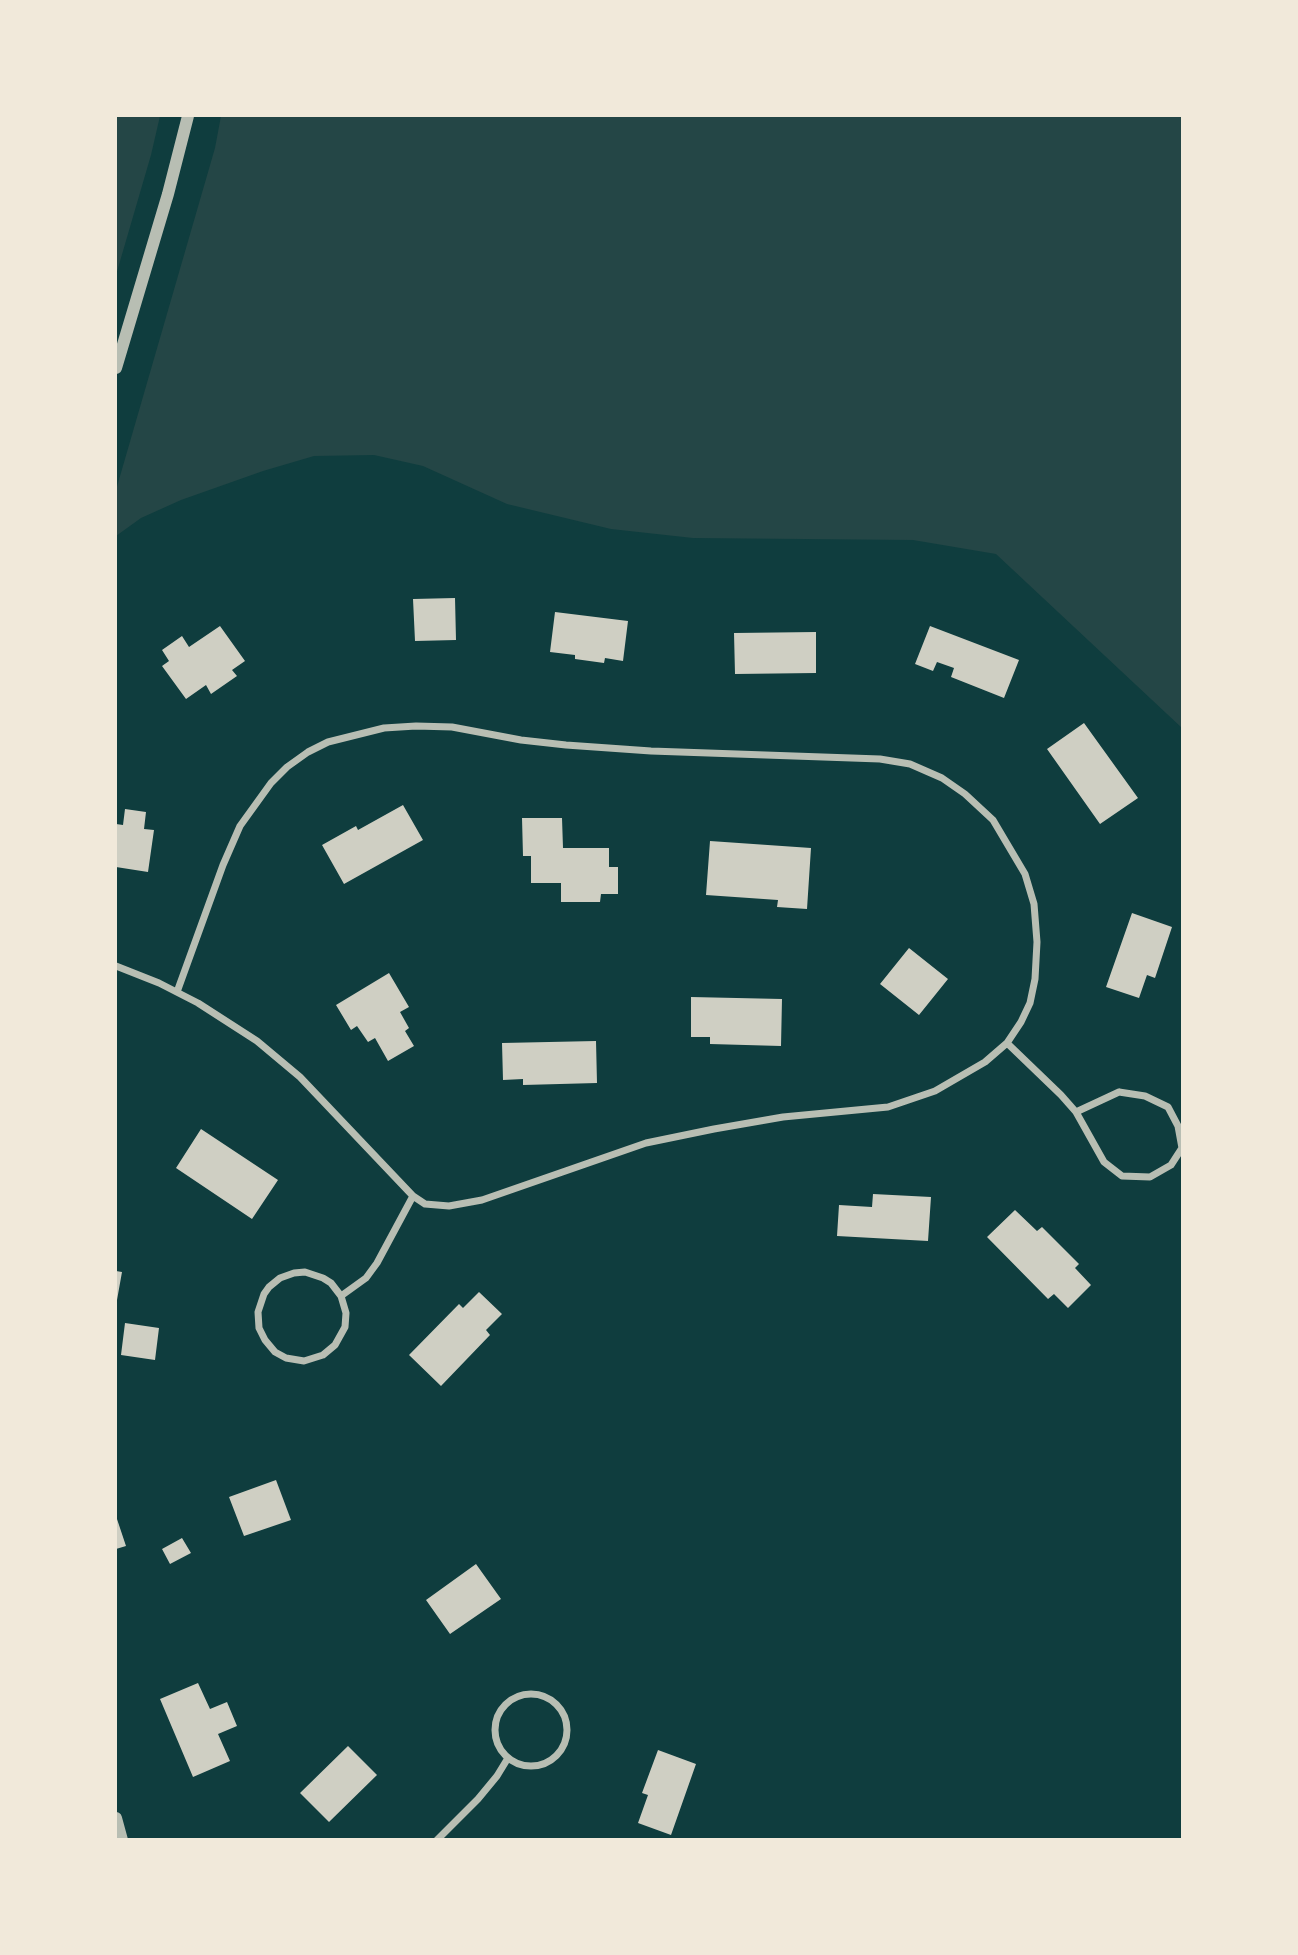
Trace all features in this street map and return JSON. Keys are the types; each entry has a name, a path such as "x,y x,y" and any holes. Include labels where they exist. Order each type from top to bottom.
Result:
{"street":[{"path":"116,368 168,194 188,116"},
{"path":"116,966 151,979 213,1011 257,1041 300,1077 413,1196 425,1203 449,1206 482,1200 646,1143 783,1117 888,1107 935,1091 985,1062 1007,1043 1021,1022 1030,1003 1035,979 1037,942 1034,904 1025,874 993,820 965,794 942,778 911,765 880,759 651,751 533,741 452,727 384,728 328,742 287,767 271,783 240,826 177,992"},
{"path":"1007,1043 1076,1112 1104,1162 1122,1176 1150,1177 1171,1165 1182,1148 1178,1126 1168,1107 1145,1096 1119,1092 1076,1112"},
{"path":"341,1296 366,1278 377,1263 413,1196"},
{"path":"295,1273 313,1274 331,1283 341,1296 345,1327 335,1345 323,1355 304,1361 286,1358 275,1352 265,1340 258,1320 260,1304 269,1287 280,1278 295,1273"},
{"path":"528,1695 541,1696 555,1703 565,1716 567,1733 557,1755 551,1761 534,1766 520,1764 509,1758 499,1746 495,1732 502,1710 514,1699 528,1695"},
{"path":"437,1839 478,1799 509,1758"},
{"path":"116,1818 122,1839"}],"shaded area":[{"path":"116,116 160,116 116,275"},
{"path":"221,116 1182,116 1182,728 996,554 913,540 693,538 611,529 507,504 423,466 374,455 314,456 263,471 181,500 141,518 116,536 116,490 215,148"}],"building":[{"path":"455,598 456,640 415,641 413,599"},
{"path":"555,612 628,621 623,661 605,658 604,663 550,652"},
{"path":"220,626 245,661 232,670 237,676 211,694 206,685 186,699 162,666 169,661 162,650 182,636 189,647"},
{"path":"930,626 1019,660 1004,698 951,677 954,668 937,662 933,671 915,664"},
{"path":"816,632 816,673 735,674 734,633"},
{"path":"1084,723 1138,798 1100,824 1047,749"},
{"path":"403,805 423,840 344,884 322,845 356,826 358,830"},
{"path":"125,809 146,812 144,829 154,830 148,872 116,867 116,824 123,825"},
{"path":"522,818 562,818 563,848 609,848 609,867 618,867 618,894 601,894 600,902 561,902 561,883 531,883 531,856 523,856"},
{"path":"710,841 811,848 807,909 777,907 778,900 706,895"},
{"path":"1132,913 1172,927 1155,978 1147,975 1139,998 1106,987"},
{"path":"909,948 948,979 919,1015 880,984"},
{"path":"389,973 409,1007 400,1012 409,1028 405,1031 414,1046 388,1061 375,1038 368,1042 357,1026 351,1030 336,1005"},
{"path":"691,997 782,999 781,1046 710,1044 710,1037 691,1037"},
{"path":"596,1041 597,1083 523,1085 523,1079 503,1080 502,1043"},
{"path":"201,1129 278,1180 252,1219 176,1168"},
{"path":"873,1194 931,1197 928,1241 837,1236 839,1205 872,1207"},
{"path":"1015,1210 1037,1231 1042,1227 1079,1264 1075,1268 1091,1285 1068,1308 1054,1294 1048,1299 987,1237"},
{"path":"116,1271 122,1272 117,1300 116,1300"},
{"path":"479,1292 502,1314 486,1330 490,1335 441,1386 409,1355 459,1304 463,1308"},
{"path":"125,1323 159,1328 155,1360 121,1355"},
{"path":"276,1480 291,1520 244,1536 229,1497"},
{"path":"116,1516 126,1546 116,1549"},
{"path":"182,1538 191,1553 170,1564 162,1549"},
{"path":"476,1564 501,1599 450,1634 426,1600"},
{"path":"198,1683 210,1709 227,1702 237,1726 218,1734 230,1761 193,1777 160,1699"},
{"path":"348,1746 377,1775 329,1822 300,1793"},
{"path":"658,1750 696,1764 671,1835 638,1823 648,1795 642,1793"}]}
